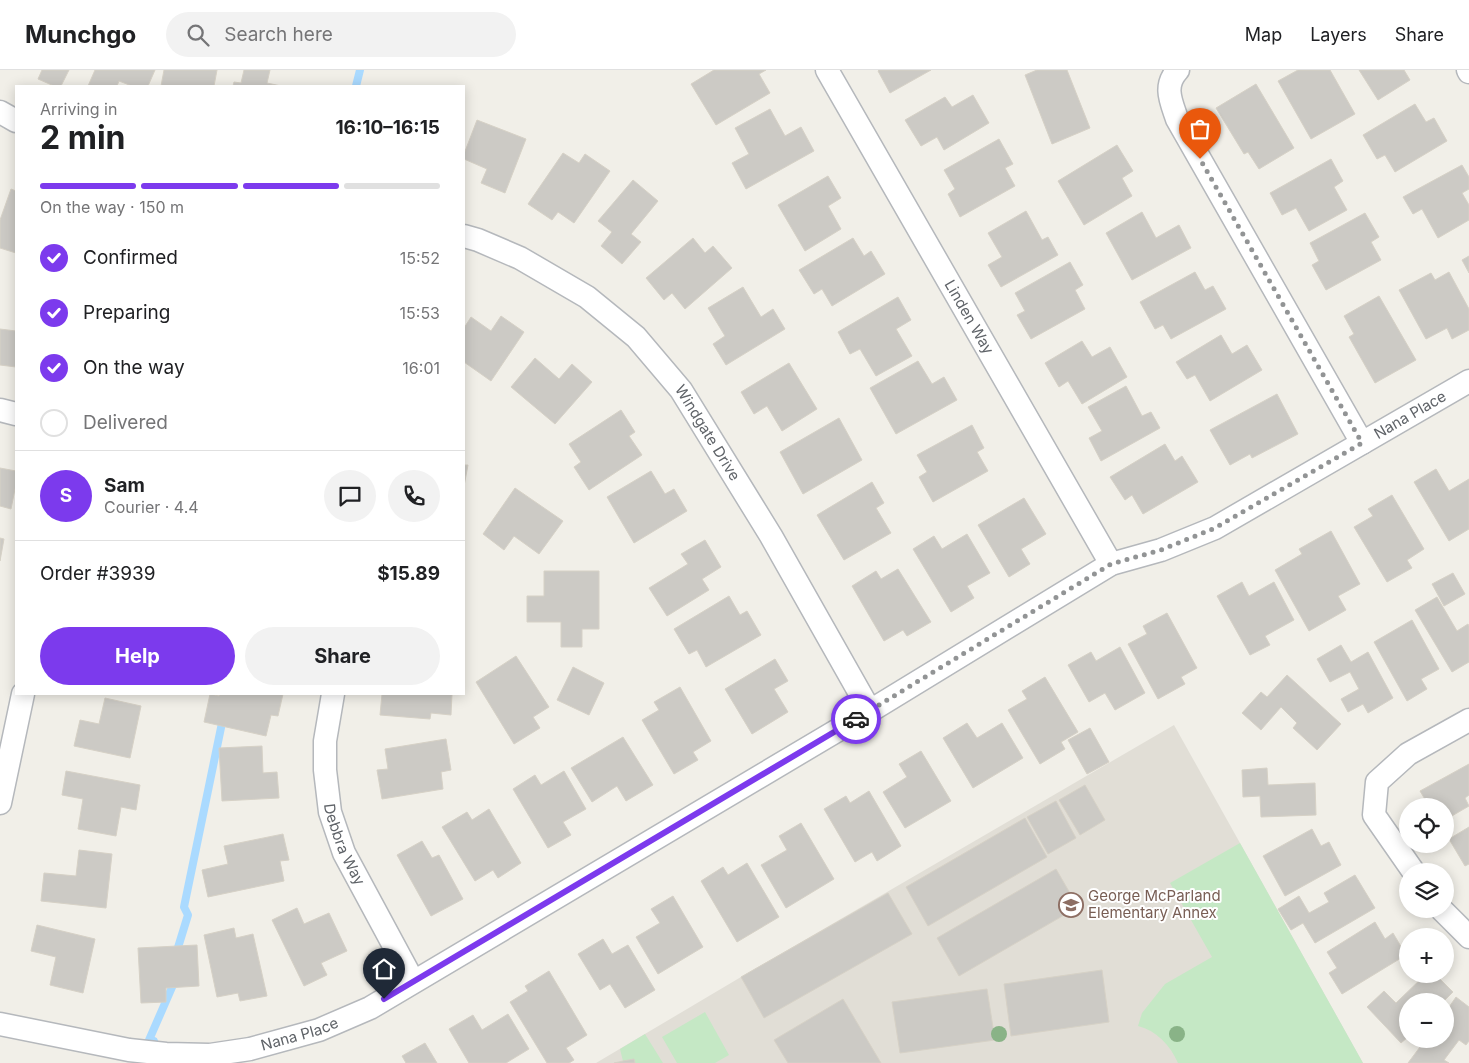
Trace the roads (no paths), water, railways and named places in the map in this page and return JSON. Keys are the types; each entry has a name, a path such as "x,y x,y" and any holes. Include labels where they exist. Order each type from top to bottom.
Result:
{"street":[{"name":"Linden Way","path":"827,70 1111,564"},
{"path":"1178,70 1172,77 1169,95 1177,119 1362,443"},
{"path":"0,112 15,120"},
{"name":"Windgate Drive","path":"465,236 520,258 587,296 636,337 681,390 771,536 870,711"},
{"name":"Nana Place","path":"0,1024 129,1050 210,1059 319,1030 370,1008 870,711 1111,564 1161,550 1215,528 1469,381"},
{"path":"0,410 15,414"},
{"path":"0,804 7,737 23,695"},
{"name":"Debbra Way","path":"333,695 325,741 325,770 330,812 344,853 413,981"},
{"path":"1407,863 1374,815 1378,782 1408,754 1469,720"},
{"path":"1449,918 1469,937"}],"waterway":[{"path":"356,85 360,70"},
{"path":"176,954 188,915 184,907 223,718"},
{"path":"156,1049 154,1041 149,1040 173,985 170,979"}],"place":[{"name":"George McParland Elementary Annex","path":"1071,905"}]}
